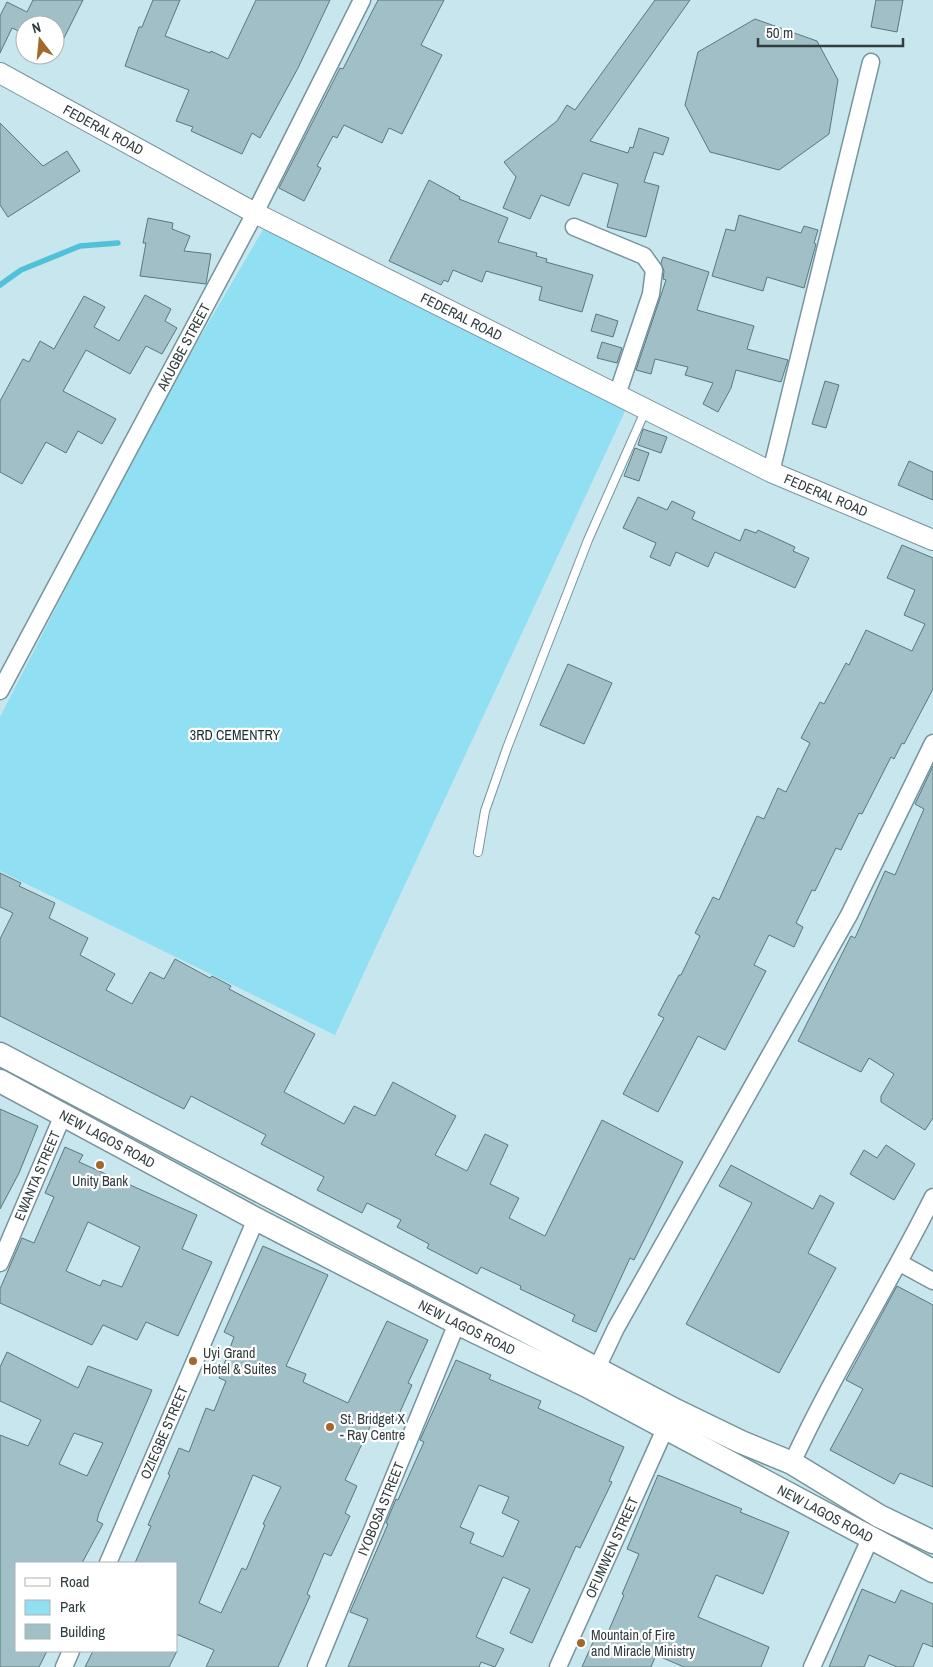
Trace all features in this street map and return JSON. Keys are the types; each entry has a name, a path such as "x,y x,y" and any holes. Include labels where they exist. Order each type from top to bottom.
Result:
{"main road":[{"name":"NEW LAGOS ROAD","path":"0,1054 740,1442 792,1463 879,1516 933,1542"},
{"name":"NEW LAGOS ROAD","path":"0,1081 256,1219 458,1323 587,1386 933,1572"}],"street":[{"name":"AKUGBE STREET","path":"0,691 255,213 362,0"},
{"path":"771,472 871,62"},
{"name":"FEDERAL ROAD","path":"0,74 255,213 771,472 933,540"},
{"path":"574,227 644,256 654,270 651,294 617,395"},
{"path":"597,1368 616,1328 849,915 933,743"},
{"name":"EWANTA STREET","path":"0,1262 63,1115"},
{"path":"792,1463 811,1422 900,1263 933,1198"},
{"name":"OZIEGBE STREET","path":"108,1562 256,1219"},
{"path":"900,1263 933,1281"},
{"name":"IYOBOSA STREET","path":"316,1667 458,1323"},
{"name":"OFUMWEN STREET","path":"558,1667 665,1429"},
{"path":"812,1667 870,1539"},
{"path":"64,1667 71,1652"}],"lane":[{"path":"478,852 485,811 506,748 588,540 646,409"}],"green space":[{"name":"3RD CEMENTRY","path":"264,228 627,407 335,1035 0,871 0,717 154,416"}],"building":[{"path":"33,0 83,0 65,36 65,15 15,15 15,29 12,28 0,53 0,16 7,2 27,12"},
{"path":"153,0 180,0 165,36 210,53 211,51 228,59 256,0 330,0 298,68 260,138 252,133 242,154 191,131 193,127 176,121 189,90 125,66 139,27 142,27"},
{"path":"378,0 444,0 421,45 442,55 402,134 389,128 382,143 344,125 337,138 333,136 317,166 321,168 304,201 279,188 340,68 343,69"},
{"path":"655,0 690,0 590,141 628,153 630,147 633,148 639,128 669,138 663,155 654,152 644,182 659,186 646,237 607,227 618,184 583,173 569,206 541,195 530,219 503,208 516,177 504,162 557,121 567,105 575,110"},
{"path":"876,0 903,0 897,32 871,27"},
{"path":"755,19 817,41 838,80 829,134 779,170 710,152 685,105 698,52"},
{"path":"0,123 43,166 67,151 80,171 8,217 0,205"},
{"path":"429,180 460,197 459,199 508,218 498,242 537,253 536,256 547,259 546,262 593,275 582,312 539,300 542,287 486,271 482,282 453,270 448,282 444,280 441,285 389,261"},
{"path":"739,215 801,233 804,226 818,230 804,288 767,277 763,291 712,276 726,229 735,231"},
{"path":"148,218 173,223 172,229 190,236 184,251 211,254 206,284 140,276 146,243 143,243"},
{"path":"663,257 709,272 697,310 754,326 747,349 788,360 781,382 736,370 731,388 718,412 703,404 713,383 685,375 688,367 655,359 651,374 636,370 666,280 663,279 664,271 661,263"},
{"path":"145,295 171,309 165,321 177,328 162,354 146,346 130,374 86,350 63,391 116,419 102,444 78,431 66,453 46,442 22,484 0,472 0,401 23,359 29,362 40,341 54,349 84,296 105,307 94,327 119,341"},
{"path":"596,314 618,321 613,337 591,331"},
{"path":"602,342 622,348 617,363 597,358"},
{"path":"825,381 839,385 826,428 812,424"},
{"path":"643,429 667,437 661,453 638,445"},
{"path":"635,448 649,453 639,481 624,476"},
{"path":"909,461 933,472 933,500 898,485"},
{"path":"638,497 667,510 672,501 695,512 692,519 740,541 745,529 756,533 758,530 795,547 793,551 809,558 795,588 715,552 708,567 676,552 670,566 650,557 656,543 623,528"},
{"path":"902,545 933,558 933,689 904,744 902,743 894,759 891,757 862,814 859,813 841,850 836,848 815,891 812,890 796,923 803,927 794,947 769,935 754,965 766,971 725,1050 698,1036 658,1112 623,1094 664,1018 658,1015 679,975 681,975 700,936 695,933 713,897 719,900 757,816 764,819 778,788 786,792 810,743 801,738 820,702 824,704 846,663 849,665 866,630 912,651 925,624 904,615 915,590 887,578"},
{"path":"568,664 612,683 584,744 540,725"},
{"path":"933,766 933,1118 925,1130 881,1102 881,1096 894,1074 869,1058 861,1072 798,1041 851,936 855,938 885,871 895,875 924,809 915,804"},
{"path":"0,873 21,883 19,886 55,903 49,918 88,938 80,955 115,974 106,990 132,1004 150,972 164,979 175,959 210,978 212,976 231,986 229,989 315,1034 284,1092 344,1124 354,1106 375,1116 393,1082 456,1116 435,1155 467,1171 485,1134 508,1145 490,1184 519,1198 509,1218 545,1236 602,1120 683,1162 634,1260 630,1258 596,1332 572,1321 575,1315 520,1289 521,1286 481,1267 477,1274 427,1248 429,1244 397,1227 401,1220 367,1203 362,1213 317,1190 324,1177 261,1144 266,1135 191,1096 184,1109 0,1016 0,939 13,913 0,907"},
{"path":"0,1109 38,1126 19,1173 0,1209"},
{"path":"886,1145 915,1164 894,1200 850,1174 864,1150 877,1158"},
{"path":"65,1147 83,1155 79,1162 197,1215 182,1249 212,1262 178,1336 146,1322 137,1340 103,1325 92,1345 0,1303 0,1289 22,1238 34,1243 54,1197 45,1193","holes":["88,1222 140,1247 122,1287 103,1280 100,1286 66,1271"]},
{"path":"731,1165 813,1209 820,1195 834,1203 808,1253 836,1268 779,1373 686,1324 752,1203 719,1186"},
{"path":"263,1246 328,1275 286,1366 306,1374 303,1382 348,1403 387,1321 428,1340 408,1383 412,1385 396,1421 377,1412 345,1480 357,1486 345,1513 350,1516 331,1556 324,1553 307,1594 310,1596 278,1667 206,1667 214,1650 178,1635 178,1562 135,1562 151,1526 148,1525 170,1475 168,1474 179,1448 189,1452 206,1408 214,1411 226,1381 219,1378 234,1337 224,1332","holes":["253,1475 281,1487 263,1524 265,1525 246,1570 242,1568 221,1613 199,1603"]},
{"path":"897,1286 933,1305 933,1487 900,1473 894,1484 830,1450 863,1389 846,1380"},
{"path":"7,1352 78,1388 88,1366 152,1390 99,1513 97,1521 103,1524 83,1562 15,1562 15,1652 46,1652 39,1667 0,1667 0,1435 28,1446 41,1420 0,1401 0,1367","holes":["74,1433 103,1443 87,1476 59,1464"]},
{"path":"456,1360 491,1375 489,1379 541,1401 538,1408 624,1447 609,1481 612,1482 580,1548 576,1546 532,1643 510,1633 530,1589 503,1577 476,1637 504,1649 495,1667 481,1662 479,1667 348,1667 368,1619 350,1612 388,1524 386,1523 396,1499 398,1500 424,1442 420,1440","holes":["479,1485 509,1497 502,1513 519,1521 503,1557 470,1543 474,1533 460,1527"]},
{"path":"658,1475 742,1509 740,1512 789,1532 763,1594 716,1575 698,1617 769,1647 761,1667 684,1667 656,1655 651,1667 582,1667 597,1633 606,1637 624,1595 622,1594 639,1554 627,1549"},
{"path":"862,1589 895,1603 901,1590 933,1604 933,1647 923,1643 913,1667 897,1667 869,1655 864,1667 829,1667"},
{"path":"92,1652 176,1652 169,1667 85,1667"}],"waterway":[{"path":"0,285 21,270 80,246 118,243"}],"place":[{"name":"Unity Bank","path":"100,1165"},
{"name":"Uyi Grand Hotel & Suites","path":"193,1361"},
{"name":"St. Bridget X - Ray Centre","path":"330,1427"},
{"name":"Mountain of Fire and Miracle Ministry","path":"581,1643"}]}
